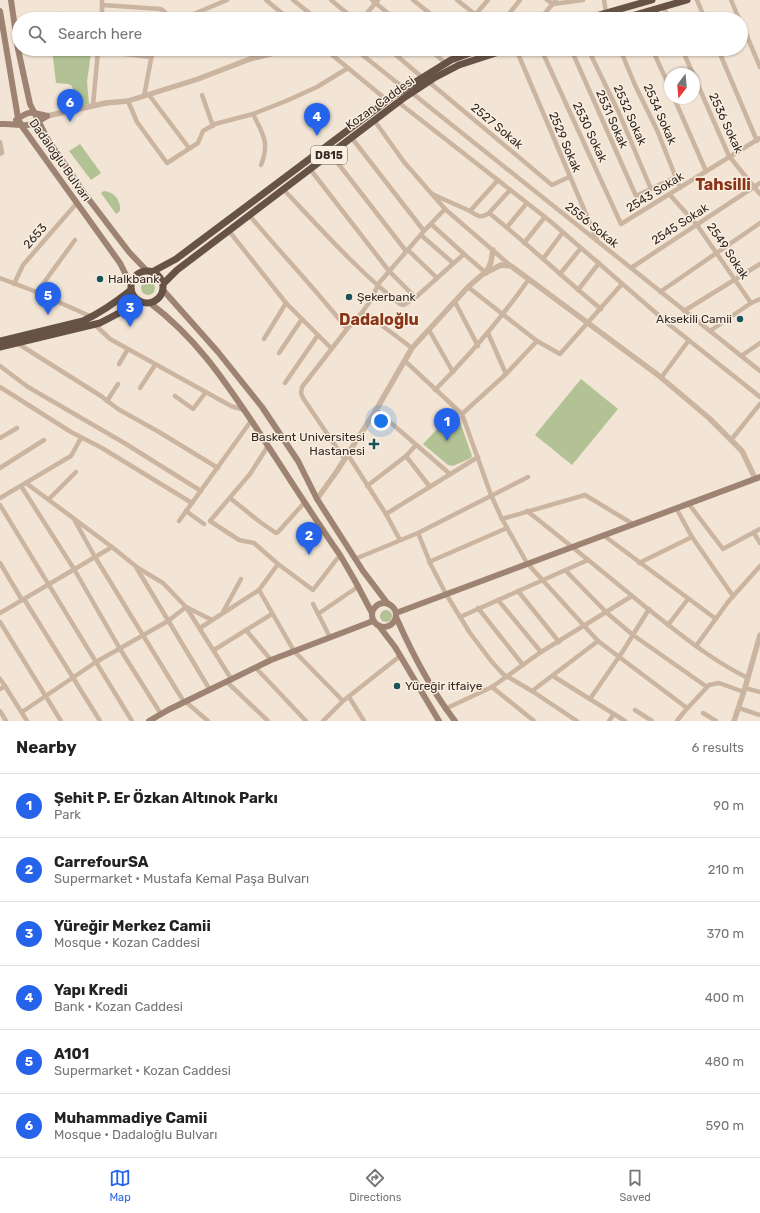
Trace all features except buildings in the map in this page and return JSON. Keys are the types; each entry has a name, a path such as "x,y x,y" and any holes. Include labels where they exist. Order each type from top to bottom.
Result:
{"highway":[{"path":"613,12 652,0"},
{"path":"656,0 656,2 664,6"},
{"path":"649,12 664,6 687,0"},
{"name":"Kozan Caddesi","path":"163,287 177,270 284,190 351,137 412,93 446,64 463,56"},
{"name":"Kozan Caddesi","path":"149,271 176,260 405,89 459,65 487,56"},
{"path":"0,347 93,321 118,301 131,287 136,275 149,271 161,278 163,287 159,299 150,304 140,302 132,295 131,287"},
{"path":"0,342 83,321 100,323 140,302"}],"main road":[{"name":"Dadaloğlu Bulvarı","path":"11,0 14,12"},
{"name":"Dadaloğlu Bulvarı","path":"0,11 18,118 21,125 76,204 120,263 131,287"},
{"name":"Dadaloğlu Bulvarı","path":"22,56 30,104 48,140 84,193 129,252 149,271"},
{"path":"11,123 22,114 29,112 47,116"},
{"path":"0,124 11,123 28,126 39,122 47,116"},
{"path":"163,287 262,407 298,461 317,499 355,559 374,587 394,609 432,688 445,709 455,721"},
{"path":"150,304 169,318 188,337 218,373 245,410 340,555 372,613 374,621 395,647 440,721"},
{"path":"396,615 446,594 758,478"},
{"path":"372,613 377,606 388,604"},
{"path":"379,626 390,626 395,621 396,615"},
{"path":"150,721 161,714 271,660 374,621"}],"street":[{"path":"199,12 227,0"},
{"path":"266,0 281,12"},
{"path":"293,0 308,12"},
{"path":"331,0 346,12"},
{"path":"413,0 428,12"},
{"path":"457,0 471,12"},
{"path":"478,12 488,0"},
{"path":"511,12 520,0"},
{"path":"547,0 554,2 582,0"},
{"path":"604,0 606,12"},
{"path":"697,0 702,12"},
{"path":"731,0 737,12"},
{"path":"367,12 375,1 388,12"},
{"path":"102,2 161,9 165,12"},
{"path":"546,12 554,2"},
{"path":"748,38 760,66"},
{"path":"93,105 98,56"},
{"path":"142,56 151,57 147,95 190,148"},
{"path":"47,116 93,105 128,102 262,56"},
{"path":"333,56 388,101"},
{"path":"364,56 405,89"},
{"name":"2527 Sokak","path":"397,56 552,185 570,177"},
{"path":"437,56 446,64"},
{"name":"2529 Sokak","path":"519,56 598,242"},
{"name":"2530 Sokak","path":"544,56 620,224"},
{"name":"2531 Sokak","path":"573,56 636,196 651,189"},
{"name":"2532 Sokak","path":"591,56 619,114 651,189"},
{"name":"2534 Sokak","path":"623,56 657,130 680,188"},
{"path":"655,56 664,75"},
{"name":"2536 Sokak","path":"685,56 691,68"},
{"path":"721,56 759,139"},
{"path":"128,102 137,122 167,163 198,143 204,131 213,126 253,114 317,87 348,68"},
{"name":"2536 Sokak","path":"700,89 729,156 760,194"},
{"name":"2556 Sokak","path":"412,93 760,371"},
{"path":"202,95 213,126"},
{"path":"398,102 528,203 671,326 760,397"},
{"path":"677,104 706,171"},
{"path":"253,114 266,146 265,155 261,165"},
{"path":"374,120 404,162 445,210 511,266 661,378 709,418 742,450 758,478"},
{"path":"351,137 423,233 453,263"},
{"name":"2543 Sokak","path":"620,224 670,195 729,156 759,139"},
{"path":"0,142 2,153 0,154"},
{"path":"330,154 407,251 437,278"},
{"path":"310,169 389,271 415,297"},
{"path":"651,189 676,178"},
{"path":"470,211 498,180"},
{"name":"2545 Sokak","path":"631,268 760,183"},
{"path":"284,190 378,286 400,304 404,305 415,297 464,254"},
{"path":"430,193 484,217 510,190"},
{"name":"2549 Sokak","path":"670,195 697,225 751,303"},
{"path":"507,227 528,203"},
{"name":"2653","path":"14,284 23,265 76,204"},
{"path":"400,540 386,514 303,398 301,393 302,387 306,381 371,300 379,282 430,224 445,210"},
{"path":"489,213 601,309"},
{"path":"249,215 347,329"},
{"path":"524,243 545,217"},
{"path":"660,292 760,223"},
{"path":"430,224 486,273"},
{"path":"229,231 286,303 331,348"},
{"path":"543,260 563,232"},
{"path":"37,292 75,240"},
{"path":"560,274 581,248"},
{"path":"486,273 491,262 493,250"},
{"path":"578,290 599,263"},
{"path":"684,311 760,264"},
{"path":"317,499 376,410 412,348 468,287 486,273 501,265 511,266"},
{"path":"0,278 37,292 93,321 103,334 155,365 231,406 245,410"},
{"path":"435,390 478,346 504,314 529,279"},
{"path":"468,287 537,341 560,354 622,284"},
{"path":"710,331 751,303 760,299"},
{"path":"455,302 478,346"},
{"path":"264,339 286,303"},
{"path":"359,316 361,314 368,315 412,348"},
{"path":"279,353 302,319"},
{"path":"429,330 453,372"},
{"path":"488,334 506,374"},
{"path":"285,383 318,335"},
{"path":"661,378 689,340"},
{"path":"462,414 506,374 537,341"},
{"path":"17,343 101,396 118,409 218,468"},
{"path":"741,356 760,343"},
{"path":"119,364 128,349"},
{"path":"405,361 462,414 491,496 502,519 528,563 598,641 687,708"},
{"path":"140,388 155,365"},
{"path":"0,366 28,387 126,444 201,491"},
{"path":"107,401 118,384"},
{"path":"0,386 71,432 136,468 192,503"},
{"path":"175,396 193,409 206,392"},
{"path":"731,440 760,404"},
{"path":"376,410 450,474"},
{"path":"179,522 251,421"},
{"path":"0,438 17,428"},
{"path":"0,498 71,456 82,438"},
{"path":"0,468 44,440"},
{"path":"367,486 406,456 416,445"},
{"path":"268,446 250,474 210,521 239,540 254,543 278,564 314,590 340,555"},
{"path":"406,456 430,487"},
{"path":"386,514 478,456"},
{"path":"49,499 76,472"},
{"path":"355,559 418,533 528,477"},
{"path":"24,485 49,499 134,564 163,583 186,606 214,650 230,681 268,721"},
{"path":"24,485 120,648 161,714"},
{"path":"502,519 585,495 633,524"},
{"path":"230,498 276,533 305,502"},
{"path":"688,503 723,550 760,529"},
{"path":"0,505 132,721"},
{"path":"676,508 692,537 733,596"},
{"path":"186,511 204,524"},
{"path":"527,511 668,625 728,668 748,678"},
{"path":"74,519 95,557 185,702 208,721"},
{"path":"429,562 507,528"},
{"path":"418,533 429,562 446,594 460,617 492,662 503,674 577,721"},
{"path":"754,533 760,544"},
{"path":"603,535 716,619"},
{"path":"639,563 692,537"},
{"path":"0,613 112,547"},
{"path":"460,617 588,560"},
{"path":"0,562 100,721"},
{"path":"134,564 210,690"},
{"path":"200,628 259,590 278,564"},
{"path":"696,646 728,602 760,566"},
{"path":"566,571 607,613 633,635 707,687"},
{"path":"222,614 241,578"},
{"path":"318,614 358,586"},
{"path":"259,590 294,652 343,701"},
{"path":"518,591 559,642"},
{"path":"445,709 492,687 541,652 607,613 632,596"},
{"path":"668,625 688,599"},
{"path":"498,600 541,652"},
{"path":"313,604 330,637"},
{"path":"186,606 212,620"},
{"path":"22,712 96,662 168,621 186,606"},
{"path":"478,608 523,665"},
{"path":"590,699 619,657 649,609"},
{"path":"214,650 272,614"},
{"path":"0,622 61,721"},
{"path":"246,630 271,660"},
{"path":"734,721 745,690 760,635"},
{"path":"532,691 598,641"},
{"path":"323,721 343,701 349,698 400,656"},
{"path":"256,668 306,721"},
{"path":"553,676 625,721"},
{"path":"0,679 2,688 22,712 27,721"},
{"path":"677,721 709,685 719,683 745,690 760,692"},
{"path":"492,687 531,720"},
{"path":"349,698 364,721"},
{"path":"739,708 760,715"},
{"path":"635,710 652,721"},
{"path":"0,711 6,721"},
{"path":"703,713 716,721"},
{"path":"609,721 614,714"}],"green space":[{"path":"53,56 91,56 87,82 89,104 77,106 72,86 68,84 56,83"},
{"path":"80,144 101,173 91,180 69,151"},
{"path":"104,191 114,195 118,201 120,211 116,214 101,193"},
{"path":"148,281 153,283 155,288 153,293 148,295 143,293 141,288 143,283"},
{"path":"581,379 618,409 572,465 535,435"},
{"path":"448,414 451,417 455,414 459,419 472,456 471,458 453,466 448,465 423,444 441,425 439,424"},
{"path":"384,610 388,610 392,616 388,622 384,622 380,618 380,614"}],"place":[{"name":"Muhammadiye Camii","path":"70,122"},
{"name":"Yapı Kredi","path":"317,136"},
{"name":"Halkbank","path":"100,279"},
{"name":"Şekerbank","path":"349,297"},
{"name":"A101","path":"48,315"},
{"name":"Aksekili Camii","path":"740,319"},
{"name":"Yüreğir Merkez Camii","path":"130,327"},
{"name":"Şehit P. Er Özkan Altınok Parkı","path":"447,441"},
{"name":"Baskent Universitesi Hastanesi","path":"374,444"},
{"name":"CarrefourSA","path":"309,555"},
{"name":"Yüreğir itfaiye","path":"397,686"}],"district":[{"name":"Tahsilli","path":"723,184"},
{"name":"Dadaloğlu","path":"379,319"}]}
